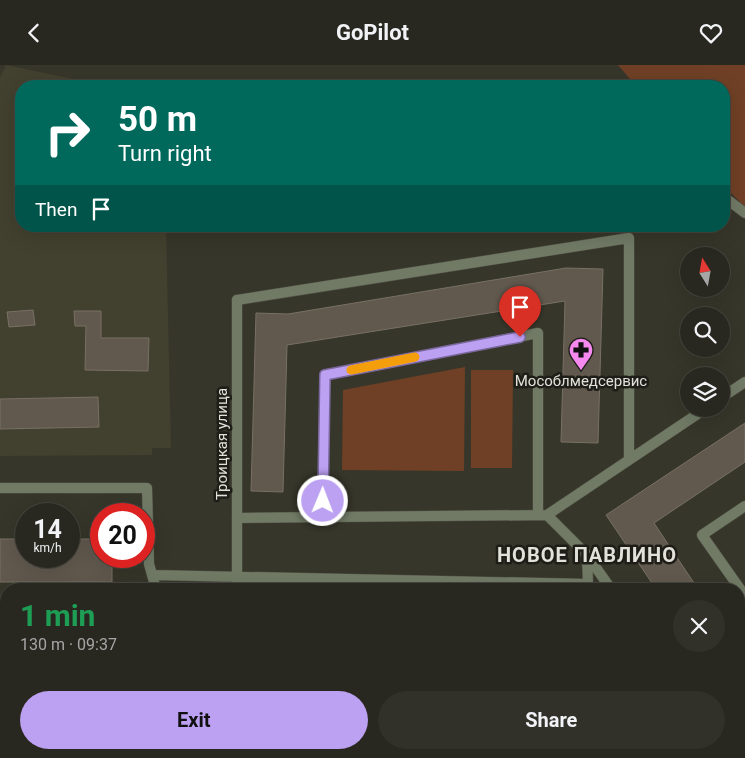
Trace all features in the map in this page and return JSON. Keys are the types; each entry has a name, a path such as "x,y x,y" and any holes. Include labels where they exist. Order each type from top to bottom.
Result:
{"street":[{"path":"730,202 745,213"},
{"name":"Троицкая улица","path":"237,583 237,300 629,238 629,460"},
{"path":"322,517 325,375 538,333 542,515 588,555 607,583"},
{"path":"730,392 745,382"},
{"path":"237,519 542,515 693,417"},
{"path":"0,488 147,488 149,565 154,583"},
{"path":"736,583 702,535 745,506"},
{"path":"588,555 588,583"},
{"path":"152,575 237,577 322,583"}],"shaded area":[{"path":"6,65 74,80 15,80 15,232 166,232 171,448 152,448 152,455 0,456 0,77"},
{"path":"618,65 745,65 745,207 730,192 730,80 631,80"},
{"path":"465,367 464,471 342,470 343,390"},
{"path":"471,370 513,370 512,468 471,468"}],"building":[{"path":"566,268 603,269 598,443 561,442 565,301 287,345 283,492 251,491 256,313 288,314"},
{"path":"33,310 35,325 9,327 7,312"},
{"path":"74,311 101,311 101,338 149,338 148,371 85,370 86,326 75,326"},
{"path":"98,397 99,427 0,429 0,399"},
{"path":"745,423 745,462 654,523 694,583 652,583 606,515"},
{"path":"0,539 15,539 15,568 80,568 80,539 90,539 90,568 112,568 112,582 0,582"}],"slow traffic":[{"path":"351,370 415,357"}],"place":[{"name":"Мособлмедсервис","path":"581,371"}],"district":[{"name":"НОВОЕ ПАВЛИНО","path":"587,555"}],"route":[{"path":"323,501 325,375 520,337"}]}
